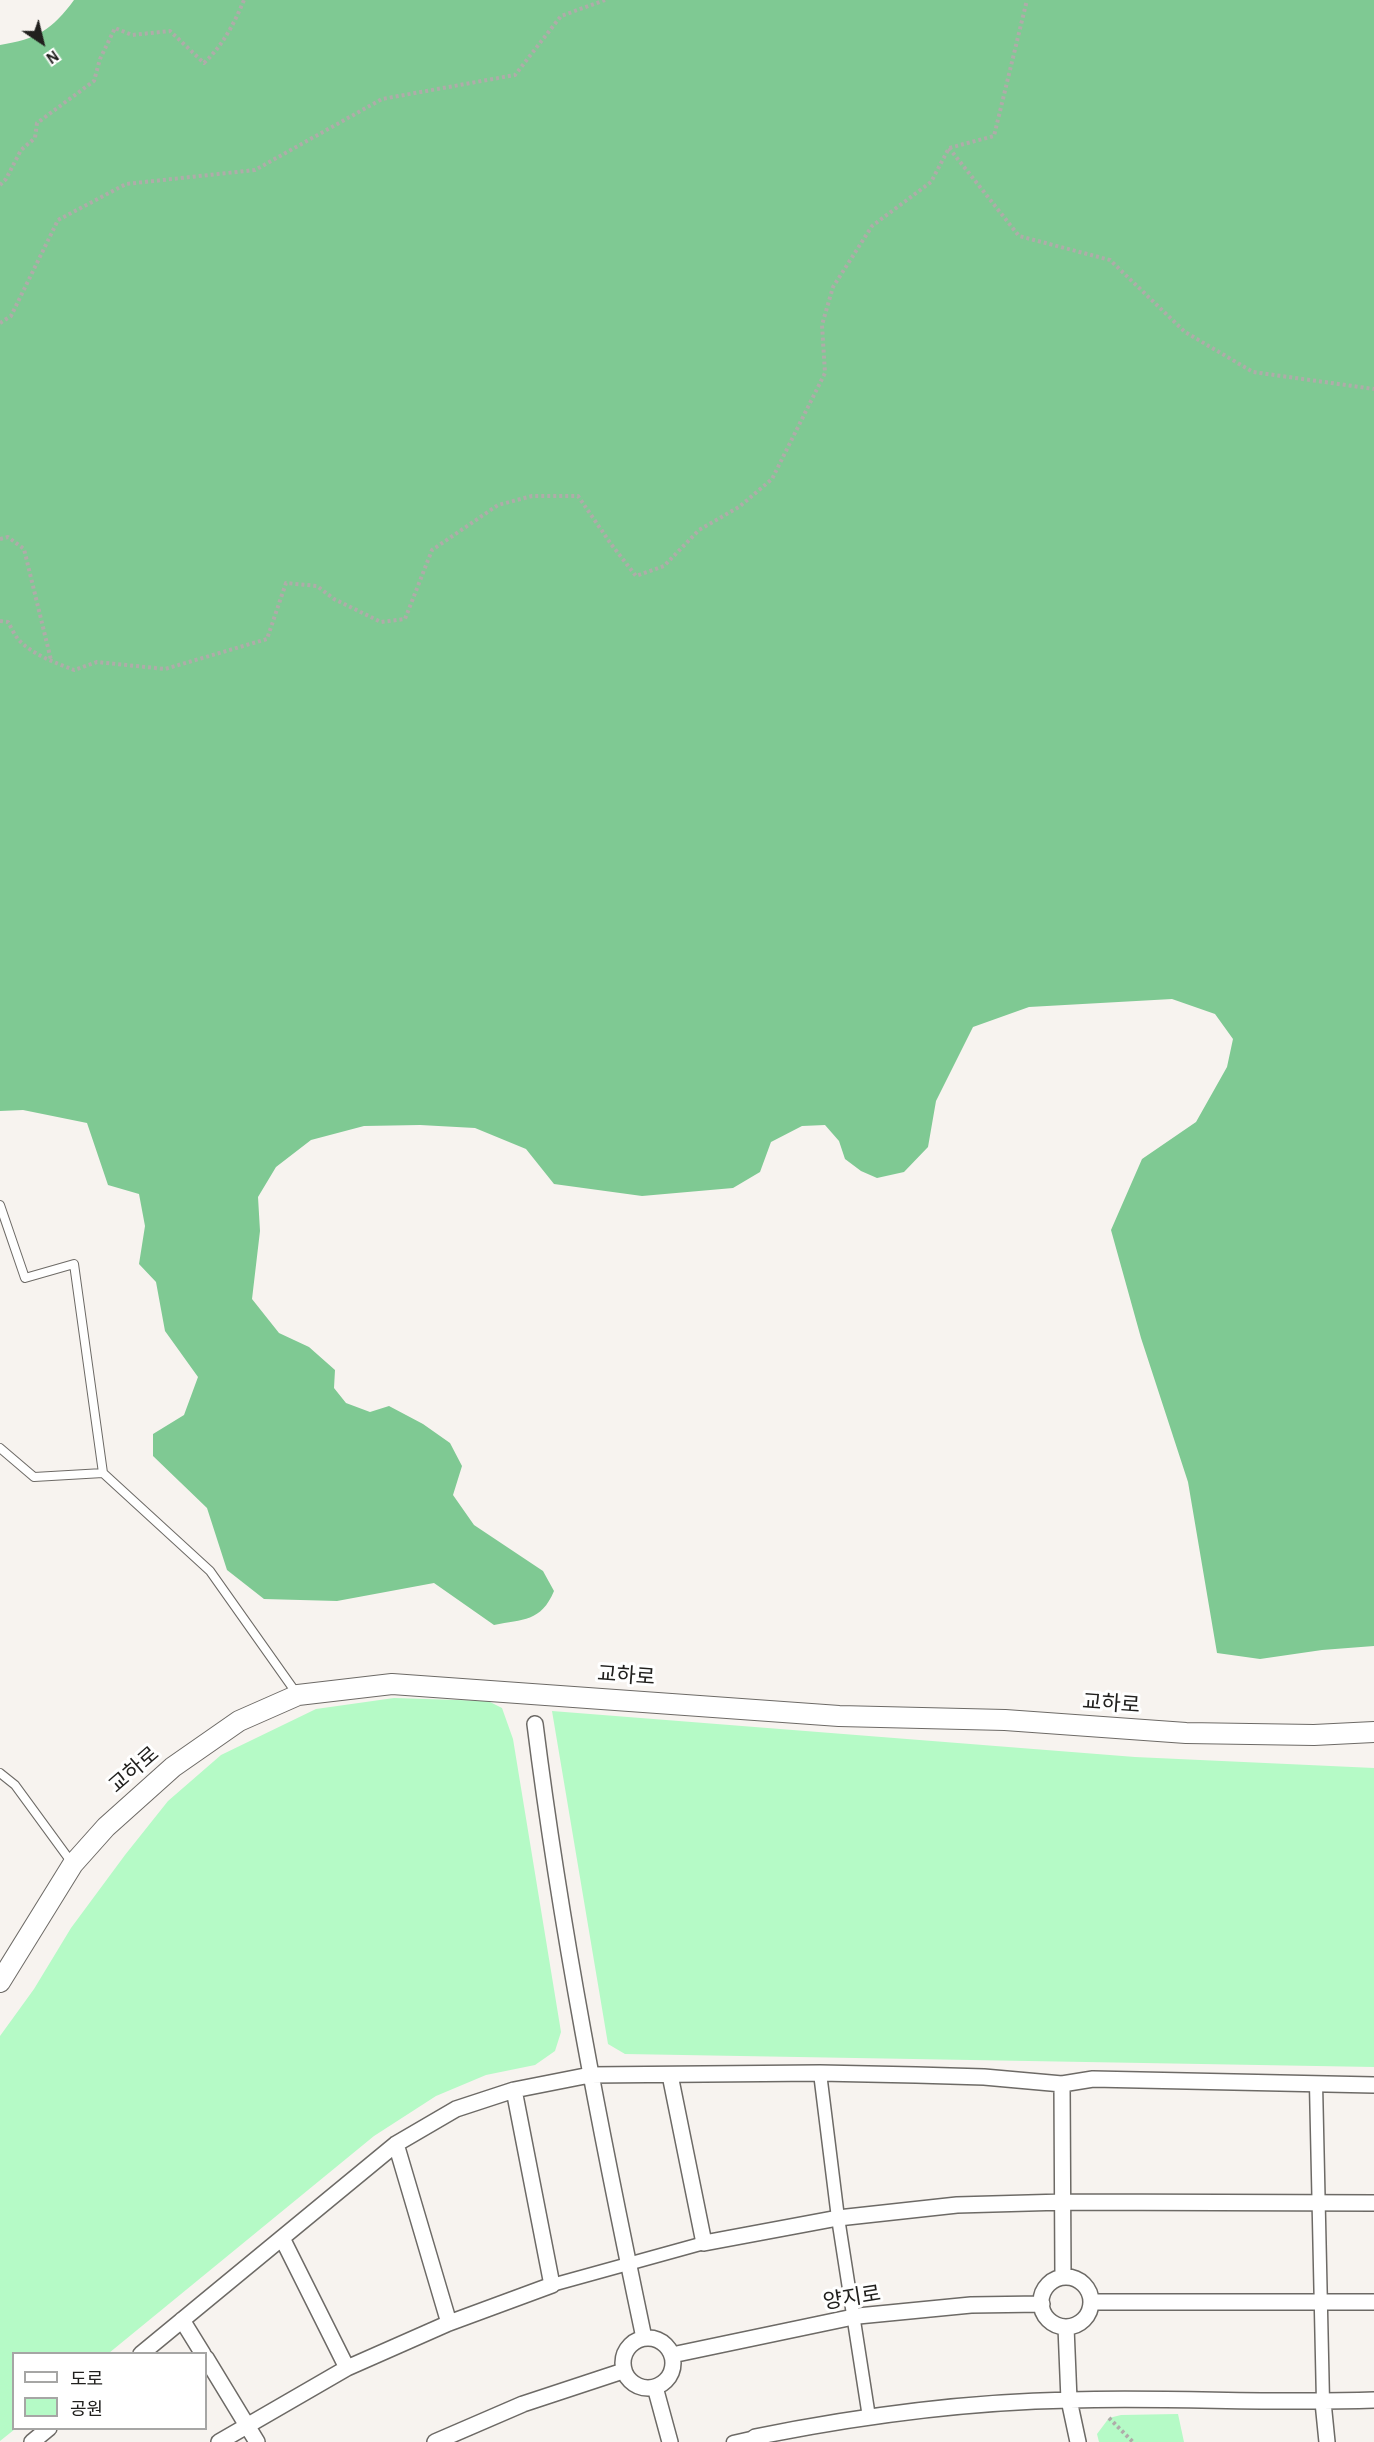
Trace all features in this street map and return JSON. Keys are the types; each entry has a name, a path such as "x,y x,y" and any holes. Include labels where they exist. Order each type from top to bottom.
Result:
{"street":[{"name":"교하로","path":"0,1982 73,1864 106,1827 173,1767 239,1721 298,1695 392,1684 839,1716 1005,1719 1186,1733 1314,1735 1374,1732"},
{"path":"535,1724 548,1828 590,2075 644,2338"},
{"path":"820,2073 838,2218 868,2417"},
{"path":"143,2352 396,2144 456,2109 514,2090 590,2075 820,2073 984,2077 1062,2084 1094,2079 1374,2085"},
{"path":"670,2075 704,2243"},
{"path":"1062,2084 1063,2277"},
{"path":"1316,2084 1323,2402 1327,2442"},
{"path":"514,2090 552,2285"},
{"path":"396,2144 449,2323"},
{"path":"219,2442 347,2368 449,2323 552,2285 704,2243 838,2218 957,2205 1064,2202 1374,2203"},
{"path":"282,2238 347,2368"},
{"path":"1063,2277 1080,2281 1087,2287 1092,2302 1090,2310 1081,2323 1066,2327 1051,2322 1046,2317 1042,2304 1043,2292 1048,2285 1063,2277"},
{"path":"1092,2302 1374,2302"},
{"name":"양지로","path":"672,2355 854,2317 971,2305 1042,2304"},
{"path":"182,2320 202,2352"},
{"path":"1066,2327 1069,2400 1078,2442"},
{"path":"644,2338 661,2342 672,2355 668,2378 655,2387 647,2388 632,2383 623,2371 624,2353 636,2341 644,2338"},
{"path":"207,2360 257,2442"},
{"path":"435,2442 523,2404 623,2371"},
{"path":"655,2387 670,2442"},
{"path":"733,2442 756,2440 868,2417 979,2405 1069,2400 1323,2402 1374,2400"},
{"path":"32,2442 47,2430"}],"lane":[{"path":"0,1205 26,1278 74,1264 103,1473 210,1571 298,1695"},
{"path":"0,1448 34,1477 103,1473"},
{"path":"0,1773 15,1785 73,1864"}],"path":[{"path":"0,185 6,179 21,150 35,138 37,123 94,81 100,59 115,28 132,35 170,31 204,63 218,50 235,22 244,0"},
{"path":"0,322 10,316 58,220 126,184 255,170 382,99 515,75 561,16 605,0"},
{"path":"0,621 8,622 18,639 51,660 74,670 97,662 165,669 267,639 286,583 317,586 334,599 381,622 405,619 432,550 498,505 532,496 578,496 636,576 664,566 699,530 739,507 772,479 825,374 822,325 833,287 872,226 931,182 949,148 994,136 1027,0"},
{"path":"949,148 1019,236 1110,260 1185,332 1253,372 1374,389"},
{"path":"0,539 8,537 24,549 33,597 51,660"},
{"path":"1109,2418 1133,2442"}],"green space":[{"path":"74,0 1374,0 1374,1646 1322,1650 1260,1659 1217,1653 1188,1482 1141,1338 1111,1230 1142,1159 1196,1122 1227,1067 1233,1039 1215,1014 1172,999 1029,1007 973,1027 936,1101 928,1147 904,1172 877,1178 861,1171 845,1159 839,1141 825,1125 802,1126 771,1142 760,1172 733,1188 642,1196 554,1184 526,1149 475,1128 420,1125 364,1126 311,1140 276,1167 258,1197 260,1231 252,1299 279,1333 309,1347 335,1370 334,1388 346,1403 370,1412 389,1406 423,1424 450,1443 462,1466 453,1495 474,1525 543,1571 554,1591 549,1601 537,1614 522,1620 494,1625 434,1583 337,1601 264,1599 227,1570 207,1508 153,1456 153,1434 184,1415 198,1377 165,1331 156,1282 139,1264 145,1226 139,1194 108,1185 87,1123 23,1110 0,1111 0,45 24,40 43,32"},
{"path":"394,1698 488,1701 502,1708 513,1739 561,2032 555,2051 535,2065 486,2075 436,2096 374,2136 110,2352 12,2352 14,2430 0,2441 0,2036 34,1989 71,1928 168,1801 221,1755 316,1709"},
{"path":"552,1711 1135,1757 1374,1768 1374,2067 625,2054 608,2044"},
{"path":"1178,2414 1184,2442 1099,2442 1097,2434 1109,2418 1121,2415"}]}
